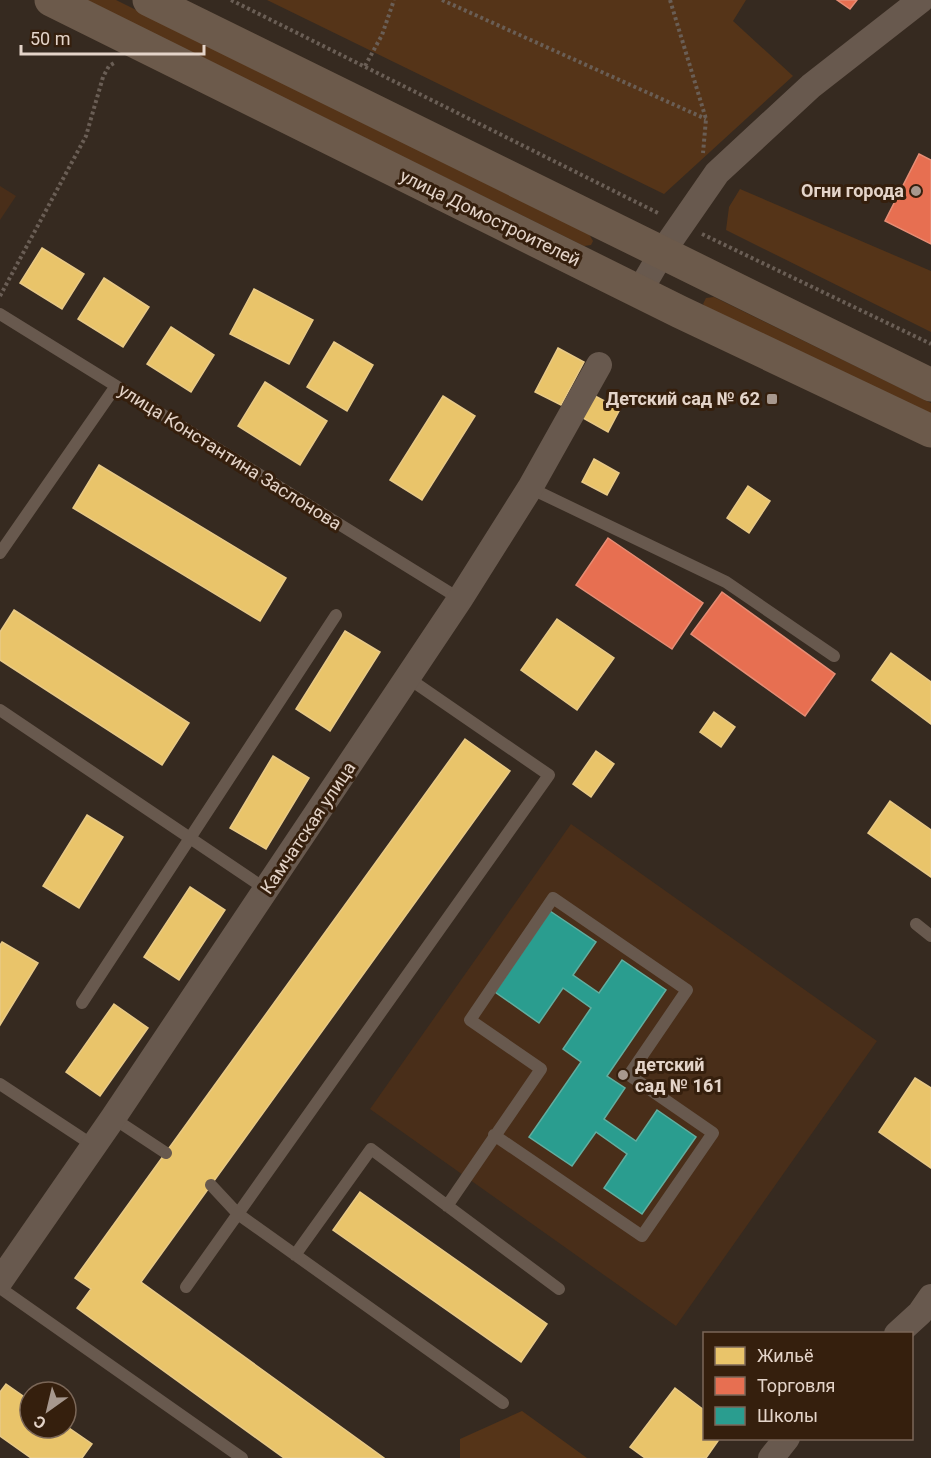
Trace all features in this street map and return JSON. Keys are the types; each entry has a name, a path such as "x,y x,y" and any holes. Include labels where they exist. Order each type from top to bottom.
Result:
{"main road":[{"name":"улица Домостроителей","path":"51,0 639,292 931,431"},
{"path":"149,0 663,251 931,385"}],"street":[{"path":"639,292 663,251 717,173 811,86 921,0"},
{"name":"Камчатская улица","path":"0,1281 267,890 460,599 530,488 599,365"},
{"path":"899,1332 920,1313 931,1297"},
{"path":"771,1458 785,1440"}],"lane":[{"name":"улица Константина Заслонова","path":"0,314 460,599"},
{"path":"0,553 116,386"},
{"path":"530,488 726,582 834,656"},
{"path":"82,1003 336,615"},
{"path":"186,1287 549,775 408,678"},
{"path":"0,710 267,890"},
{"path":"447,1206 494,1135 541,1070 470,1020 553,898 687,990 629,1075 713,1133 642,1236 494,1135"},
{"path":"916,924 931,936"},
{"path":"0,1084 94,1146"},
{"path":"113,1118 166,1153"},
{"path":"295,1255 371,1149 559,1289"},
{"path":"211,1185 238,1214 503,1403"},
{"path":"0,1288 242,1458"}],"path":[{"path":"231,0 682,225 931,344"},
{"path":"364,66 382,34 394,0"},
{"path":"441,0 706,119"},
{"path":"670,0 706,119 702,161"},
{"path":"0,296 86,136 102,77 109,66 145,46"}],"shaded area":[{"path":"85,0 116,0 589,234 593,241 591,245 584,246"},
{"path":"267,0 746,0 733,21 793,76 664,194"},
{"path":"0,186 16,196 0,220"},
{"path":"740,189 931,271 931,332 726,230 729,207"},
{"path":"714,297 931,403 931,421 708,310 703,304 706,298"},
{"name":"детский сад № 161","path":"571,824 877,1041 676,1326 370,1109"},
{"path":"522,1411 587,1458 460,1458 460,1439"}],"building: Жильё":[{"path":"42,248 84,274 62,309 20,283"},
{"path":"104,278 149,307 123,347 78,319"},
{"path":"254,289 313,320 289,364 230,334"},
{"path":"171,327 214,355 191,392 147,364"},
{"path":"334,342 373,365 347,411 307,387"},
{"path":"558,348 584,362 561,405 535,392"},
{"path":"265,382 327,421 300,465 238,426"},
{"path":"443,396 475,416 422,500 390,480"},
{"path":"595,396 620,409 608,432 583,418"},
{"path":"594,459 619,473 607,495 582,482"},
{"path":"99,465 286,578 260,621 73,508"},
{"path":"748,486 770,501 749,533 727,518"},
{"path":"14,610 189,723 162,765 0,660 0,632"},
{"path":"557,619 614,658 577,710 521,670"},
{"path":"345,631 380,652 330,731 296,709"},
{"path":"891,653 931,682 931,724 872,680"},
{"path":"714,712 735,727 721,747 700,732"},
{"path":"465,739 510,771 141,1282 384,1458 284,1458 77,1308 91,1289 75,1278"},
{"path":"596,751 614,764 591,797 573,784"},
{"path":"273,756 309,778 266,849 230,828"},
{"path":"890,801 931,830 931,877 868,833"},
{"path":"87,815 123,837 79,908 43,886"},
{"path":"190,887 225,910 179,980 144,957"},
{"path":"2,942 38,963 0,1025 0,945"},
{"path":"114,1004 148,1028 100,1096 66,1072"},
{"path":"915,1078 931,1088 931,1168 879,1132"},
{"path":"360,1192 547,1324 521,1362 333,1230"},
{"path":"6,1384 18,1392 18,1440 78,1440 78,1434 92,1444 82,1458 31,1458 0,1436 0,1392"},
{"path":"675,1388 703,1409 703,1440 719,1440 706,1458 645,1458 630,1447"}],"building: Торговля":[{"path":"837,0 857,0 850,9"},
{"name":"Огни города","path":"919,154 931,160 931,244 885,221"},
{"path":"608,538 703,603 672,649 576,585"},
{"path":"722,592 835,674 805,716 691,634"}],"building: Школы":[{"name":"детский сад № 161","path":"550,911 596,942 573,975 599,993 622,960 666,990 607,1076 625,1088 604,1119 636,1141 657,1110 696,1137 642,1214 604,1188 627,1154 596,1132 572,1166 529,1137 581,1062 563,1049 591,1008 563,988 539,1023 495,992"}],"place":[{"name":"Огни города","path":"916,191"},
{"name":"Детский сад № 62","path":"772,399"},
{"name":"детский сад № 161","path":"623,1075"}]}
